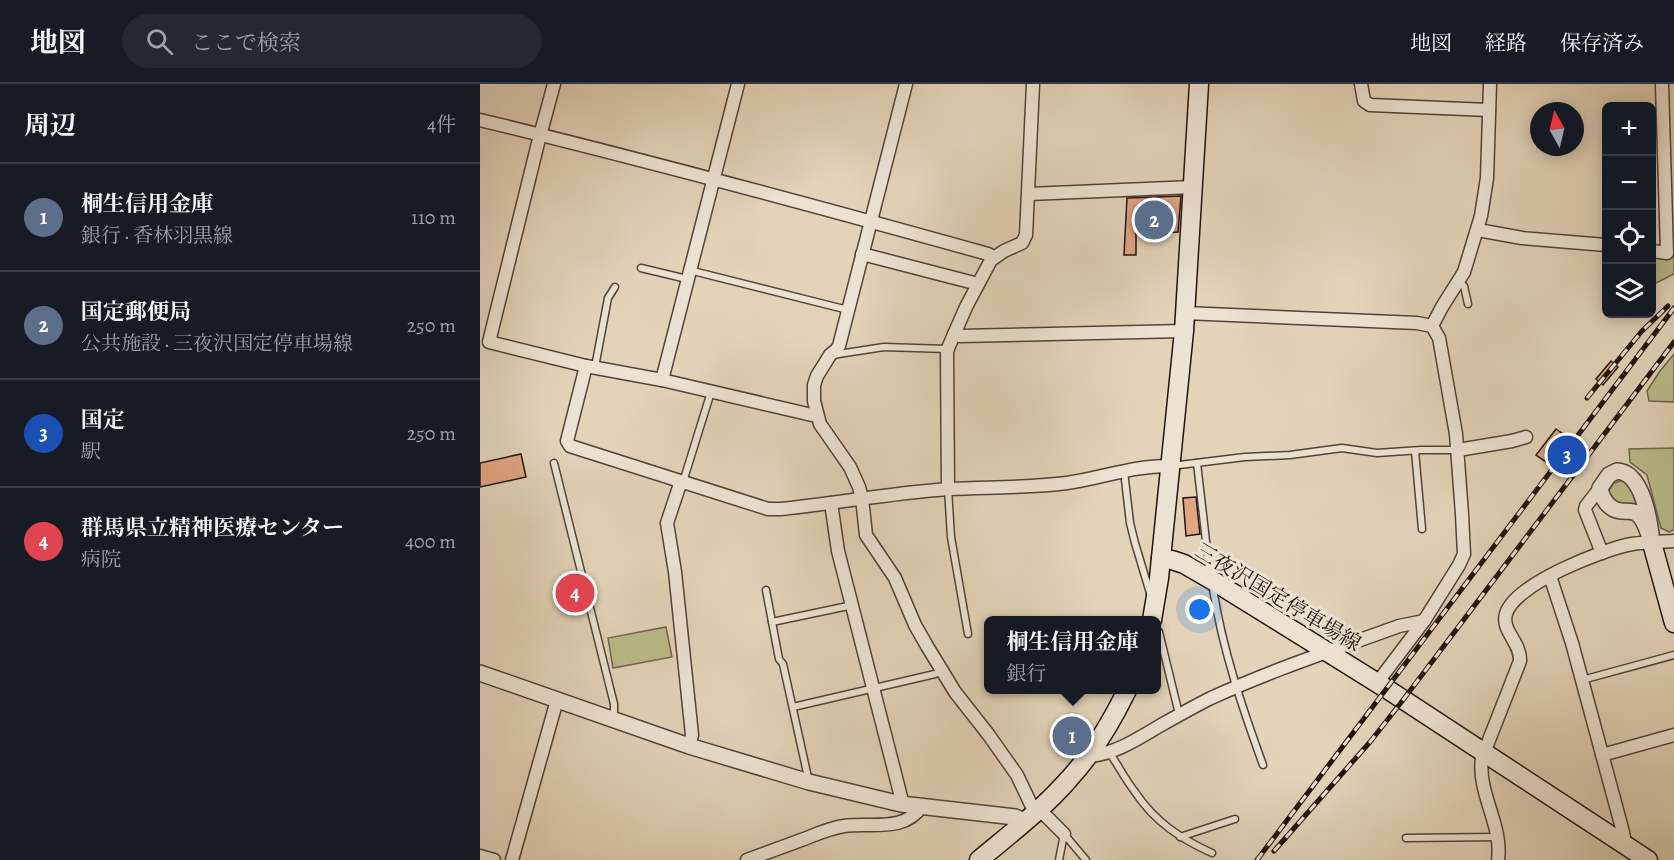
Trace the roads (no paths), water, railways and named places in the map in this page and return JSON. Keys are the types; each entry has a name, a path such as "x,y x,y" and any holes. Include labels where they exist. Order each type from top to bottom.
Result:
{"main road":[{"name":"三夜沢国定停車場線","path":"1199,84 1184,331 1161,558 1184,564 1328,652 1647,860"},
{"path":"1652,543 1674,623"},
{"path":"1153,616 1161,558"},
{"path":"990,855 1068,781 1107,727 1125,694"}],"street":[{"path":"554,84 484,341 590,367 662,380 812,415 817,414"},
{"path":"662,380 738,84"},
{"path":"906,84 839,346 830,355 818,376 814,385 814,401 820,424 850,467 862,498 868,538 895,578 915,625 955,692 1020,781 1033,814 1064,834"},
{"path":"1361,84 1364,101 1370,105 1489,110"},
{"path":"1432,326 1459,281 1478,230 1487,178 1490,84"},
{"path":"1656,251 1671,253 1662,84"},
{"path":"948,489 948,349 994,257 1018,245 1025,239 1028,231 1030,85"},
{"path":"480,120 870,221 994,257"},
{"path":"1029,194 1192,187"},
{"path":"1478,230 1522,238 1602,245"},
{"path":"862,254 978,285"},
{"path":"1185,313 1417,323 1432,326"},
{"path":"1377,683 1424,621 1464,554 1456,434 1441,349 1432,326"},
{"path":"954,334 960,336 1054,335 1184,331"},
{"path":"590,367 567,441 570,446 768,509 948,489 1066,483 1124,470 1171,466"},
{"path":"1458,450 1526,437"},
{"path":"1602,553 1585,510 1609,475 1614,472 1622,472 1632,478 1638,487 1650,526 1652,543"},
{"path":"683,482 679,487 667,523 675,572 691,724 692,735 689,746"},
{"path":"1600,488 1602,498 1610,507 1638,514 1652,543"},
{"path":"831,503 838,551 874,688 901,804"},
{"path":"1498,860 1500,844 1489,807 1481,767 1484,753 1520,661 1518,648 1505,624 1506,613 1515,599 1565,567 1633,544 1674,541"},
{"path":"1550,576 1572,643 1623,832 1623,845"},
{"path":"1088,756 1109,752 1179,714 1236,688 1406,623 1424,621"},
{"path":"480,673 689,746 809,782 901,804 1015,817 1033,814"},
{"path":"512,860 557,700"},
{"path":"1602,755 1674,735"},
{"path":"747,860 836,827 900,822 915,815 922,806"},
{"path":"480,856 494,860"}],"lane":[{"path":"641,268 688,275 848,310"},
{"path":"1459,281 1464,286 1468,304"},
{"path":"590,367 608,298 615,287"},
{"path":"830,355 884,347 948,349"},
{"path":"683,482 711,391"},
{"path":"1171,466 1342,448 1377,453 1458,450"},
{"path":"1415,451 1422,529"},
{"path":"554,463 614,704 612,719"},
{"path":"1197,463 1217,616 1236,688 1263,765"},
{"path":"1124,470 1130,523 1151,595 1156,600"},
{"path":"948,489 951,537 968,634"},
{"path":"766,590 779,659 783,664 809,782"},
{"path":"772,622 853,605"},
{"path":"1161,640 1179,714"},
{"path":"1582,681 1674,655"},
{"path":"793,707 935,674 942,670"},
{"path":"1109,752 1136,794 1155,816 1180,837 1212,853"},
{"path":"1180,837 1235,819"},
{"path":"1059,860 1064,834"},
{"path":"1064,834 1086,860"},
{"path":"1406,838 1498,837"}],"railway":[{"path":"1587,398 1642,331 1668,306"},
{"path":"1257,860 1674,308"},
{"path":"1274,851 1370,742 1674,342"}],"place":[{"name":"国定郵便局","path":"1154,220"},
{"name":"国定","path":"1567,455"},
{"name":"群馬県立精神医療センター","path":"575,593"},
{"name":"桐生信用金庫","path":"1072,736"}]}
